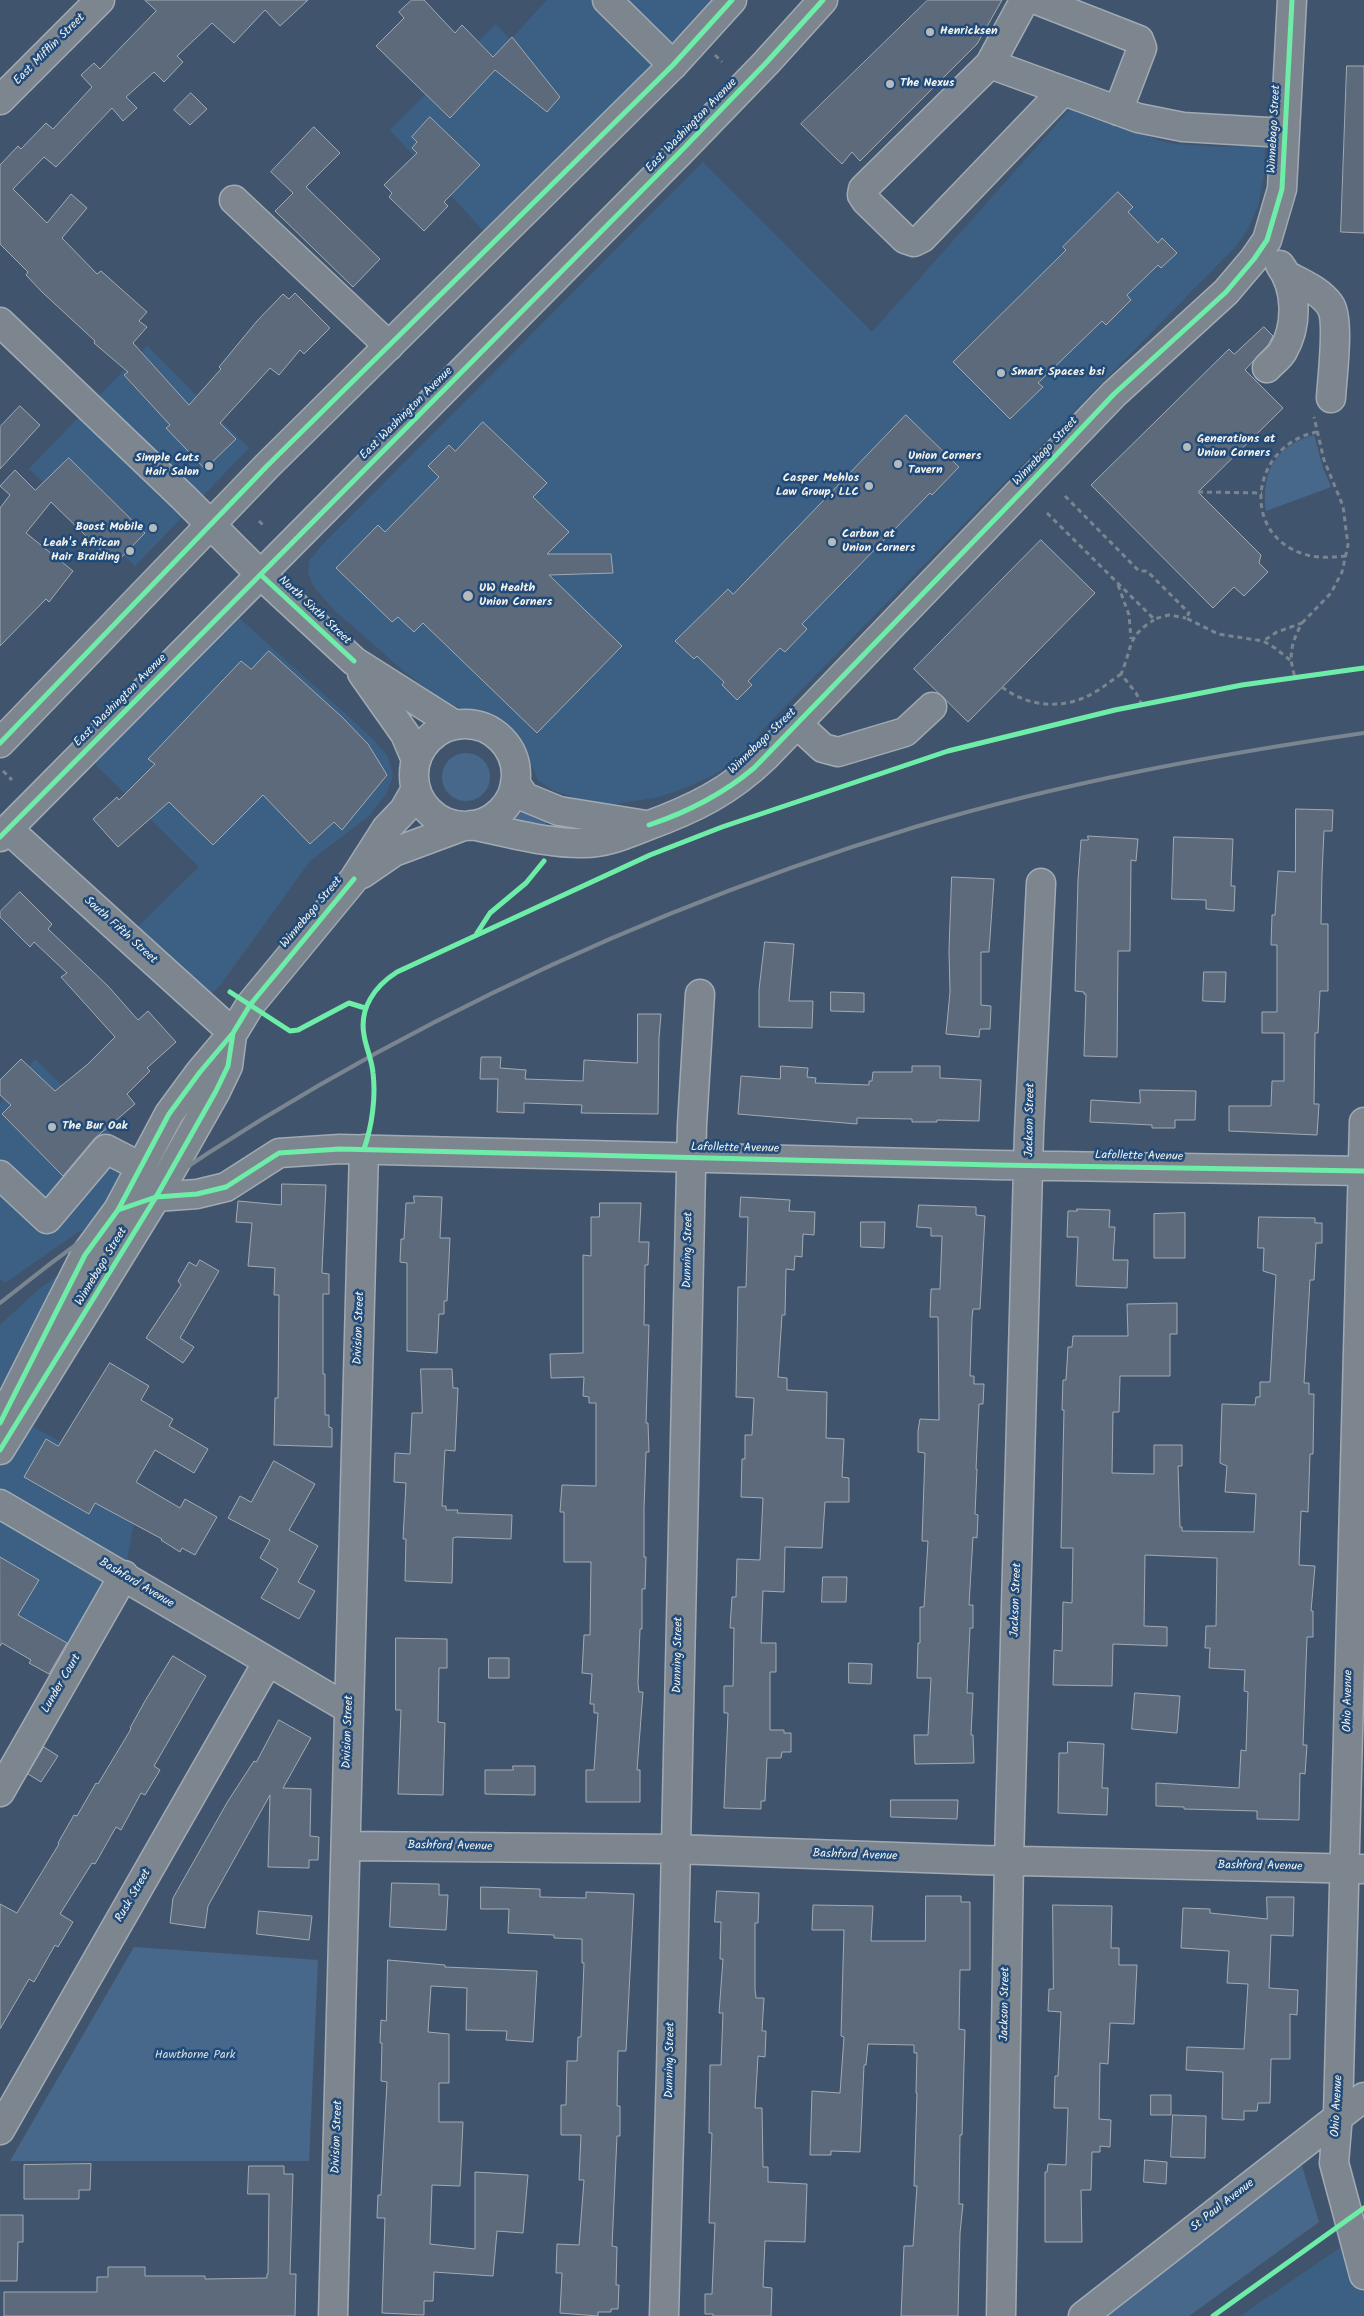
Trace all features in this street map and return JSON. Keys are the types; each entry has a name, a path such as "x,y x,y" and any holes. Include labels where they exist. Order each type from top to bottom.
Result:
{"street":[{"name":"East Mifflin Street","path":"0,100 100,0"},
{"path":"607,0 673,65"},
{"path":"0,742 209,525 673,65 732,0"},
{"name":"East Washington Avenue","path":"4,833 679,154 823,0"},
{"path":"1026,0 990,64 863,189 862,195 905,239 914,242 922,238 1063,91"},
{"path":"1037,0 1138,40 1142,48 1118,111"},
{"name":"Winnebago Street","path":"354,878 394,852 467,825 556,841 585,843 612,840 693,809 738,781 797,724 1114,394 1226,292 1254,259 1264,244 1276,213 1282,189 1292,0"},
{"path":"990,64 1138,118 1183,127 1286,133"},
{"path":"234,200 389,346"},
{"path":"1264,244 1288,276 1293,294 1291,334 1283,352 1267,368"},
{"path":"1288,276 1316,292 1331,306 1335,319 1322,405"},
{"name":"North Sixth Street","path":"0,322 183,497 261,575 354,661 455,725"},
{"name":"North Sixth Street","path":"354,661 404,734 416,760"},
{"path":"797,724 823,748 838,752 905,732 932,707"},
{"path":"455,725 475,725 495,734 506,744 513,758 515,783 510,798 500,812 487,821 467,825 448,823 434,815 423,804 416,790 414,775 416,760 422,748 430,737 455,725"},
{"name":"Winnebago Street","path":"515,783 525,797 560,811 650,825"},
{"name":"Winnebago Street","path":"0,1423 85,1255 118,1210 169,1114 200,1072 233,1034 250,1005 354,878 386,828 404,810 416,790"},
{"name":"South Fifth Street","path":"4,833 233,1034"},
{"name":"Jackson Street","path":"1001,2316 1009,1860 1030,1166 1029,1133 1041,883"},
{"name":"Dunning Street","path":"664,2316 691,1158 700,994"},
{"name":"Winnebago Street","path":"0,1450 156,1197 228,1066 233,1034"},
{"name":"Ohio Avenue","path":"1364,1122 1354,1869 1334,2163 1364,2275"},
{"path":"0,1175 47,1219 106,1149 141,1167"},
{"name":"Lafollette Avenue","path":"118,1210 156,1197 197,1194 226,1187 279,1153 364,1149 1030,1166 1363,1171"},
{"name":"Division Street","path":"333,2316 364,1149"},
{"name":"Bashford Avenue","path":"0,1504 124,1575 267,1663 349,1709"},
{"name":"Lunder Court","path":"0,1792 124,1575"},
{"name":"Rusk Street","path":"0,2130 267,1663"},
{"name":"Bashford Avenue","path":"346,1846 675,1849 1354,1869"},
{"name":"St Paul Avenue","path":"1083,2316 1338,2115 1364,2097"}],"path":[{"path":"1295,677 1290,660 1294,640 1302,623 1331,593 1342,572 1348,545 1343,506 1324,460 1317,432 1322,405"},
{"path":"1317,432 1294,440 1277,452 1268,464 1263,478 1262,508 1266,521 1281,542 1293,550 1310,556 1346,556"},
{"path":"1198,492 1262,493"},
{"path":"1065,496 1139,571 1147,572 1189,613 1186,618"},
{"path":"1047,513 1154,620"},
{"path":"259,521 265,527"},
{"path":"1002,687 1021,699 1035,703 1063,704 1086,697 1121,674 1128,657 1131,639 1129,615 1116,581"},
{"path":"1131,639 1154,620 1169,615 1186,618 1218,634 1263,641 1290,660"},
{"path":"1263,641 1277,632 1302,623"},
{"path":"1121,674 1130,684 1142,705"},
{"path":"1286,678 1304,676"},
{"path":"1133,707 1152,703"},
{"path":"3,771 12,780"}],"shaded area":[{"path":"547,0 732,0 495,243 390,130 496,24 510,40"},
{"path":"1072,107 1161,141 1175,144 1221,147 1265,145 1264,175 1258,206 1247,231 1235,247 767,725 748,749 716,774 659,797 610,805 585,801 552,790 538,780 523,745 510,726 443,701 405,672 335,611 314,587 308,573 309,561 324,543 703,162 872,332"},
{"path":"147,346 249,448 135,566 29,469"},
{"path":"228,608 373,739 388,757 393,776 386,794 370,815 310,861 221,984 210,995 127,937 199,867 98,767 87,749"},
{"path":"35,1059 119,1141 149,1152 112,1218 78,1232 5,1283 0,1279 0,1104"},
{"path":"85,1255 6,1412 141,1486 124,1575 80,1653 0,1606 0,1325 38,1290"},
{"path":"1353,2239 1364,2275 1364,2316 1240,2316"}],"green space":[{"path":"1314,435 1323,468 1331,487 1266,511 1266,485 1274,463 1289,446"},
{"path":"461,753 471,753 483,760 490,772 490,782 483,794 471,801 461,801 453,797 446,790 442,782 442,772 446,764 453,757"},
{"path":"524,808 548,818 543,829 513,822"},
{"name":"Hawthorne Park","path":"134,1947 318,1960 309,2161 10,2161"},
{"path":"1301,2163 1319,2222 1189,2316 1093,2316"}],"building":[{"path":"145,0 308,0 280,26 265,10 234,43 212,23 177,56 183,62 164,82 154,72 126,97 137,108 123,121 112,108 56,167 44,157 13,189 47,223 71,194 87,208 62,238 97,274 101,271 147,312 139,321 147,327 133,343 189,405 221,369 219,367 257,321 283,294 289,299 295,293 330,328 304,354 300,350 279,375 270,368 220,423 236,439 205,469 166,428 170,425 124,375 128,372 94,343 95,341 42,292 26,275 28,272 0,244 0,165 18,146 21,149 46,123 53,129 92,87 81,75 94,63 100,69 156,11"},
{"path":"412,0 424,0 455,33 462,25 493,57 512,37 560,97 547,112 495,70 450,118 376,46 404,18 399,12"},
{"name":"The Nexus","path":"928,0 1002,0 977,44 860,161 852,152 842,164 801,124"},
{"path":"1347,66 1364,66 1364,233 1341,232"},
{"path":"191,93 207,109 190,125 174,110"},
{"path":"430,117 480,165 444,202 448,206 424,231 389,197 392,193 384,185 417,153 412,148 417,142 412,137"},
{"path":"314,127 340,153 306,187 380,259 353,287 275,211 293,193 271,172"},
{"path":"1118,192 1133,207 1128,212 1158,243 1162,238 1177,253 1161,268 1158,265 1127,295 1131,300 1106,325 1102,321 1038,383 1043,387 1010,419 953,362 1066,250 1063,247"},
{"name":"Generations at Union Corners","path":"1264,327 1273,336 1268,345 1245,370 1283,408 1198,492 1261,555 1259,563 1268,572 1244,596 1234,587 1213,608 1091,485 1229,349 1234,354"},
{"path":"20,406 40,425 0,469 0,427"},
{"name":"Carbon at Union Corners","path":"906,415 959,467 932,495 930,493 802,624 807,629 785,652 780,648 748,681 752,685 737,700 722,685 724,682 697,656 694,659 675,641 728,589 733,594"},
{"name":"UW Health Union Corners","path":"483,422 547,483 533,497 569,532 547,554 611,554 613,573 549,575 622,646 537,733 423,623 414,632 398,617 392,622 336,568 378,525 385,532 439,477 428,466 449,445 455,451"},
{"path":"69,458 145,533 115,564 51,502 26,533 73,571 49,602 46,599 0,646 0,508 10,495 0,486 15,470 35,490"},
{"path":"1041,540 1095,593 968,722 914,669"},
{"path":"269,651 342,717 368,744 387,775 342,830 334,822 310,844 263,795 213,845 169,802 118,847 93,819 117,797 119,800 155,764 148,759 241,661 251,669"},
{"path":"1296,809 1333,810 1332,831 1324,831 1321,924 1328,924 1328,991 1320,991 1318,1033 1315,1033 1314,1104 1319,1104 1317,1135 1229,1131 1229,1106 1271,1106 1272,1081 1284,1081 1284,1033 1262,1033 1262,1012 1277,1012 1277,945 1271,945 1272,915 1275,915 1278,871 1295,872"},
{"path":"1088,836 1138,839 1136,861 1131,860 1130,951 1118,951 1117,1057 1084,1056 1086,994 1075,991 1081,840 1088,840"},
{"path":"1174,837 1233,839 1231,886 1235,886 1234,911 1206,909 1206,900 1172,899"},
{"path":"952,877 994,879 989,952 981,952 981,1005 991,1006 990,1029 980,1029 979,1037 946,1034 950,992 949,951"},
{"path":"20,892 52,924 48,929 108,986 138,1020 148,1011 176,1042 147,1068 150,1071 127,1094 135,1104 94,1139 63,1176 2,1114 11,1105 0,1095 0,1080 21,1059 55,1091 88,1064 115,1037 61,977 67,973 34,942 30,947 0,917 0,912"},
{"path":"765,942 794,944 789,1001 813,1001 812,1028 759,1027 759,990"},
{"path":"1204,972 1226,972 1225,1002 1203,1001"},
{"path":"831,992 864,993 864,1012 831,1011"},
{"path":"638,1014 661,1014 658,1114 581,1113 582,1105 524,1103 524,1113 497,1112 498,1079 480,1079 481,1057 501,1057 500,1068 526,1070 525,1079 583,1081 584,1060 637,1063"},
{"path":"781,1066 808,1068 807,1077 816,1078 815,1083 869,1085 869,1081 872,1081 873,1072 912,1072 912,1066 940,1066 940,1078 981,1080 979,1121 937,1120 937,1122 912,1122 912,1119 857,1118 857,1124 738,1114 741,1076 780,1079"},
{"path":"1140,1090 1196,1091 1195,1120 1175,1120 1175,1128 1152,1128 1152,1125 1090,1122 1091,1100 1140,1103"},
{"path":"282,1184 326,1185 322,1273 329,1274 329,1294 323,1294 323,1374 325,1374 325,1415 329,1415 329,1427 332,1428 332,1447 274,1445 275,1398 278,1398 279,1295 274,1295 275,1268 248,1266 252,1223 236,1222 238,1201 281,1205"},
{"path":"414,1196 442,1197 440,1238 450,1238 447,1301 444,1301 444,1314 439,1314 437,1353 407,1351 407,1263 400,1262 401,1239 404,1239 406,1203 414,1203"},
{"path":"741,1197 790,1200 789,1211 815,1212 814,1235 803,1234 802,1257 795,1256 794,1270 786,1269 785,1315 782,1315 778,1377 787,1378 787,1390 827,1392 826,1438 844,1439 842,1477 849,1478 849,1502 825,1502 822,1548 785,1547 784,1592 763,1591 761,1643 776,1643 776,1672 770,1672 770,1730 784,1730 784,1733 791,1733 791,1752 782,1752 781,1758 767,1758 765,1801 761,1801 761,1809 724,1808 728,1713 724,1713 724,1686 733,1686 734,1628 730,1628 732,1597 736,1597 737,1559 760,1560 763,1498 741,1497 742,1459 745,1459 745,1435 752,1435 754,1398 736,1397 738,1287 746,1287 748,1217 740,1217"},
{"path":"600,1203 641,1203 639,1242 649,1242 648,1265 645,1265 644,1325 649,1325 646,1423 648,1423 649,1452 646,1452 644,1509 645,1589 642,1589 642,1629 640,1629 638,1683 639,1692 643,1692 637,1770 640,1770 640,1802 586,1802 586,1770 594,1770 598,1713 594,1713 594,1704 590,1704 592,1674 582,1673 584,1635 590,1635 591,1562 564,1562 564,1512 560,1512 562,1485 596,1486 596,1403 589,1403 589,1397 583,1396 584,1377 551,1378 550,1354 583,1353 583,1255 591,1256 591,1217 599,1217"},
{"path":"919,1205 976,1207 976,1215 985,1216 980,1309 973,1309 970,1376 974,1376 974,1384 984,1384 983,1404 979,1404 975,1514 978,1515 977,1538 973,1537 969,1605 973,1605 973,1628 970,1628 967,1693 973,1693 971,1735 973,1735 974,1763 915,1764 914,1735 928,1735 931,1678 917,1678 918,1643 920,1643 920,1607 924,1607 928,1541 922,1541 925,1453 918,1452 918,1431 920,1419 939,1420 938,1317 930,1317 931,1289 940,1289 942,1236 931,1236 931,1228 917,1227"},
{"path":"1077,1209 1110,1210 1109,1227 1115,1227 1113,1260 1128,1260 1127,1288 1076,1286 1078,1237 1067,1237 1068,1211 1077,1211"},
{"path":"1185,1213 1185,1258 1154,1258 1154,1214"},
{"path":"1259,1217 1315,1218 1315,1223 1322,1223 1322,1243 1316,1243 1314,1280 1310,1280 1304,1383 1309,1383 1309,1394 1314,1394 1313,1454 1310,1454 1308,1512 1301,1511 1299,1565 1315,1566 1311,1611 1313,1611 1313,1637 1307,1637 1303,1745 1307,1745 1305,1774 1300,1773 1299,1820 1257,1819 1257,1811 1184,1809 1184,1807 1156,1806 1156,1783 1239,1788 1241,1750 1246,1751 1248,1692 1244,1691 1245,1670 1209,1668 1210,1648 1205,1648 1206,1626 1216,1626 1217,1558 1145,1555 1144,1626 1167,1627 1167,1646 1113,1644 1112,1686 1053,1685 1054,1650 1062,1651 1063,1602 1072,1603 1073,1548 1061,1548 1063,1380 1066,1380 1068,1347 1072,1347 1073,1336 1128,1336 1127,1304 1177,1303 1177,1334 1170,1334 1170,1376 1120,1376 1119,1412 1113,1412 1112,1473 1154,1474 1154,1445 1182,1445 1182,1466 1178,1466 1180,1527 1182,1527 1182,1531 1254,1532 1256,1494 1225,1492 1227,1466 1220,1463 1222,1404 1255,1405 1256,1397 1260,1397 1260,1382 1270,1382 1276,1275 1263,1271 1264,1248 1258,1248"},
{"path":"861,1222 885,1222 884,1248 861,1247"},
{"path":"200,1260 219,1271 180,1338 194,1347 183,1363 146,1338 181,1285 178,1281 189,1262 196,1266"},
{"path":"110,1363 149,1386 141,1400 173,1419 169,1426 208,1449 194,1473 155,1450 136,1482 180,1508 185,1499 217,1517 195,1555 182,1548 180,1552 162,1539 95,1503 89,1514 24,1477 46,1439 58,1446"},
{"path":"421,1369 452,1369 453,1388 458,1388 455,1451 445,1450 442,1506 446,1506 446,1510 458,1510 457,1513 512,1515 511,1539 453,1538 452,1583 405,1581 406,1539 403,1539 406,1483 394,1482 395,1453 410,1454 412,1413 422,1413"},
{"path":"274,1461 315,1484 289,1530 318,1546 298,1582 315,1591 299,1619 261,1598 278,1569 260,1558 270,1540 228,1518 240,1496 251,1502"},
{"path":"0,1557 39,1580 18,1615 67,1643 49,1674 29,1663 31,1660 2,1643 0,1646"},
{"path":"823,1577 847,1577 846,1602 822,1602"},
{"path":"396,1638 447,1639 447,1668 439,1668 438,1722 445,1723 443,1795 398,1794 401,1710 396,1710"},
{"path":"173,1656 206,1676 154,1766 160,1770 145,1795 141,1793 121,1830 116,1827 95,1864 92,1863 60,1914 73,1922 58,1947 55,1945 34,1982 29,1979 0,2029 0,1904 17,1913 59,1844 74,1815 77,1816 96,1783 98,1784"},
{"path":"489,1658 509,1658 509,1678 489,1678"},
{"path":"849,1663 872,1664 871,1684 849,1683"},
{"path":"1135,1693 1180,1696 1177,1733 1132,1729"},
{"path":"279,1720 311,1738 283,1788 311,1789 310,1836 319,1837 318,1860 309,1860 309,1868 268,1867 270,1795 208,1906 205,1928 170,1923 173,1898 228,1801 254,1761 256,1762"},
{"path":"1068,1742 1104,1744 1102,1788 1108,1788 1107,1815 1058,1813 1059,1753 1067,1753"},
{"path":"44,1747 58,1756 41,1782 28,1774"},
{"path":"513,1766 535,1766 535,1795 485,1794 485,1770 513,1770"},
{"path":"891,1800 958,1800 957,1819 891,1817"},
{"path":"392,1883 439,1884 439,1895 448,1895 446,1930 390,1927"},
{"path":"481,1887 540,1889 540,1897 586,1898 586,1892 634,1894 626,2051 618,2051 617,2106 620,2106 620,2136 617,2136 612,2246 617,2247 616,2285 619,2285 618,2309 611,2309 611,2312 598,2312 598,2316 560,2313 562,2273 556,2273 557,2244 579,2245 584,2180 579,2180 581,2135 561,2135 561,2105 566,2105 567,2061 577,2061 578,2037 581,2037 584,1963 582,1963 582,1939 554,1938 554,1935 508,1933 509,1909 481,1909"},
{"path":"717,1891 759,1893 758,1923 755,1923 755,1989 756,1998 764,1998 762,2031 766,2031 765,2057 758,2056 755,2108 762,2108 763,2167 768,2167 768,2182 807,2184 805,2242 765,2241 763,2287 772,2288 771,2316 713,2316 713,2314 705,2314 705,2294 712,2294 715,2223 709,2223 712,2133 709,2133 710,2065 721,2065 723,2013 719,2013 723,1959 720,1959 721,1922 715,1922"},
{"path":"926,1896 961,1896 961,1902 970,1902 970,1970 960,1970 959,2029 965,2030 962,2135 960,2135 959,2204 963,2204 960,2233 958,2316 901,2316 904,2246 913,2246 917,2186 914,2186 917,2053 914,2053 914,2045 868,2044 866,2065 864,2065 860,2152 831,2151 831,2155 810,2155 812,2091 840,2093 844,2037 841,2036 844,1930 812,1930 813,1905 873,1906 871,1941 925,1941"},
{"path":"1267,1897 1294,1897 1293,1936 1271,1935 1269,1988 1298,1990 1297,2015 1290,2014 1290,2059 1271,2059 1270,2103 1258,2103 1257,2111 1244,2111 1244,2120 1222,2119 1223,2072 1186,2070 1187,2047 1244,2049 1248,1984 1227,1983 1229,1951 1181,1948 1183,1908 1210,1909 1210,1913 1267,1919"},
{"path":"1053,1905 1112,1906 1111,1948 1119,1948 1119,1965 1137,1965 1134,2024 1110,2023 1108,2064 1100,2063 1099,2119 1111,2120 1110,2147 1100,2146 1100,2152 1092,2152 1091,2190 1081,2190 1082,2242 1045,2242 1045,2172 1047,2172 1048,2164 1066,2165 1068,2108 1054,2108 1055,2076 1058,2076 1061,2012 1048,2011 1049,1989 1053,1989"},
{"path":"259,1911 312,1916 309,1940 257,1934"},
{"path":"388,1960 445,1965 445,1967 537,1971 533,2042 506,2040 507,2031 466,2030 467,1988 431,1986 428,2032 449,2034 449,2083 439,2083 439,2122 463,2122 460,2186 432,2185 430,2244 475,2249 475,2172 528,2175 523,2233 497,2231 493,2276 434,2272 433,2301 424,2301 424,2315 382,2313 385,2218 377,2218 378,2195 381,2195 387,2082 381,2081 382,2043 380,2043 381,2020 386,2021"},
{"path":"1151,2095 1171,2095 1171,2115 1151,2115"},
{"path":"1173,2115 1206,2116 1205,2158 1171,2157"},
{"path":"1145,2160 1167,2162 1166,2184 1144,2182"},
{"path":"91,2164 90,2190 79,2190 79,2199 24,2199 24,2165"},
{"path":"249,2166 284,2166 284,2174 293,2174 290,2274 296,2274 295,2316 4,2316 4,2292 97,2292 97,2277 108,2277 108,2267 145,2267 145,2276 205,2276 205,2279 267,2278 269,2194 248,2194"},
{"path":"0,2215 23,2215 23,2242 18,2242 17,2281 0,2281"}],"railway":[{"path":"0,1303 103,1225 210,1152 321,1084 435,1022 552,965 671,913 793,867 970,811 1138,772 1364,733"}],"cycle path":[{"path":"0,743 267,466 673,65 732,0"},
{"path":"0,837 679,153 766,63 823,0"},
{"path":"649,825 678,814 704,801 730,786 754,768 1114,394 1226,292 1254,259 1267,240 1282,189 1292,0"},
{"path":"261,575 354,661"},
{"path":"364,1149 374,1102 374,1082 364,1035 364,1016 370,999 382,984 397,972 650,855 722,827 948,751 1115,710 1242,685 1364,668"},
{"path":"477,933 490,913 526,883 544,861"},
{"path":"0,1423 85,1255 118,1210 169,1114 200,1072 233,1033 250,1005 354,879"},
{"path":"230,992 290,1031 298,1030 349,1003 365,1008"},
{"path":"0,1450 156,1197 216,1091 228,1066 233,1033"},
{"path":"118,1210 156,1197 197,1194 226,1187 279,1153 340,1149 996,1165 1364,1171"},
{"path":"1213,2316 1364,2208"}],"place":[{"name":"Henricksen","path":"930,32"},
{"name":"The Nexus","path":"890,84"},
{"name":"Smart Spaces bsi","path":"1001,373"},
{"name":"Generations at Union Corners","path":"1187,447"},
{"name":"Union Corners Tavern","path":"898,464"},
{"name":"Simple Cuts Hair Salon","path":"209,466"},
{"name":"Casper Mehlos Law Group, LLC","path":"869,486"},
{"name":"Boost Mobile","path":"153,528"},
{"name":"Carbon at Union Corners","path":"832,542"},
{"name":"Leah's African Hair Braiding","path":"130,551"},
{"name":"UW Health Union Corners","path":"468,596"},
{"name":"The Bur Oak","path":"52,1127"}]}
